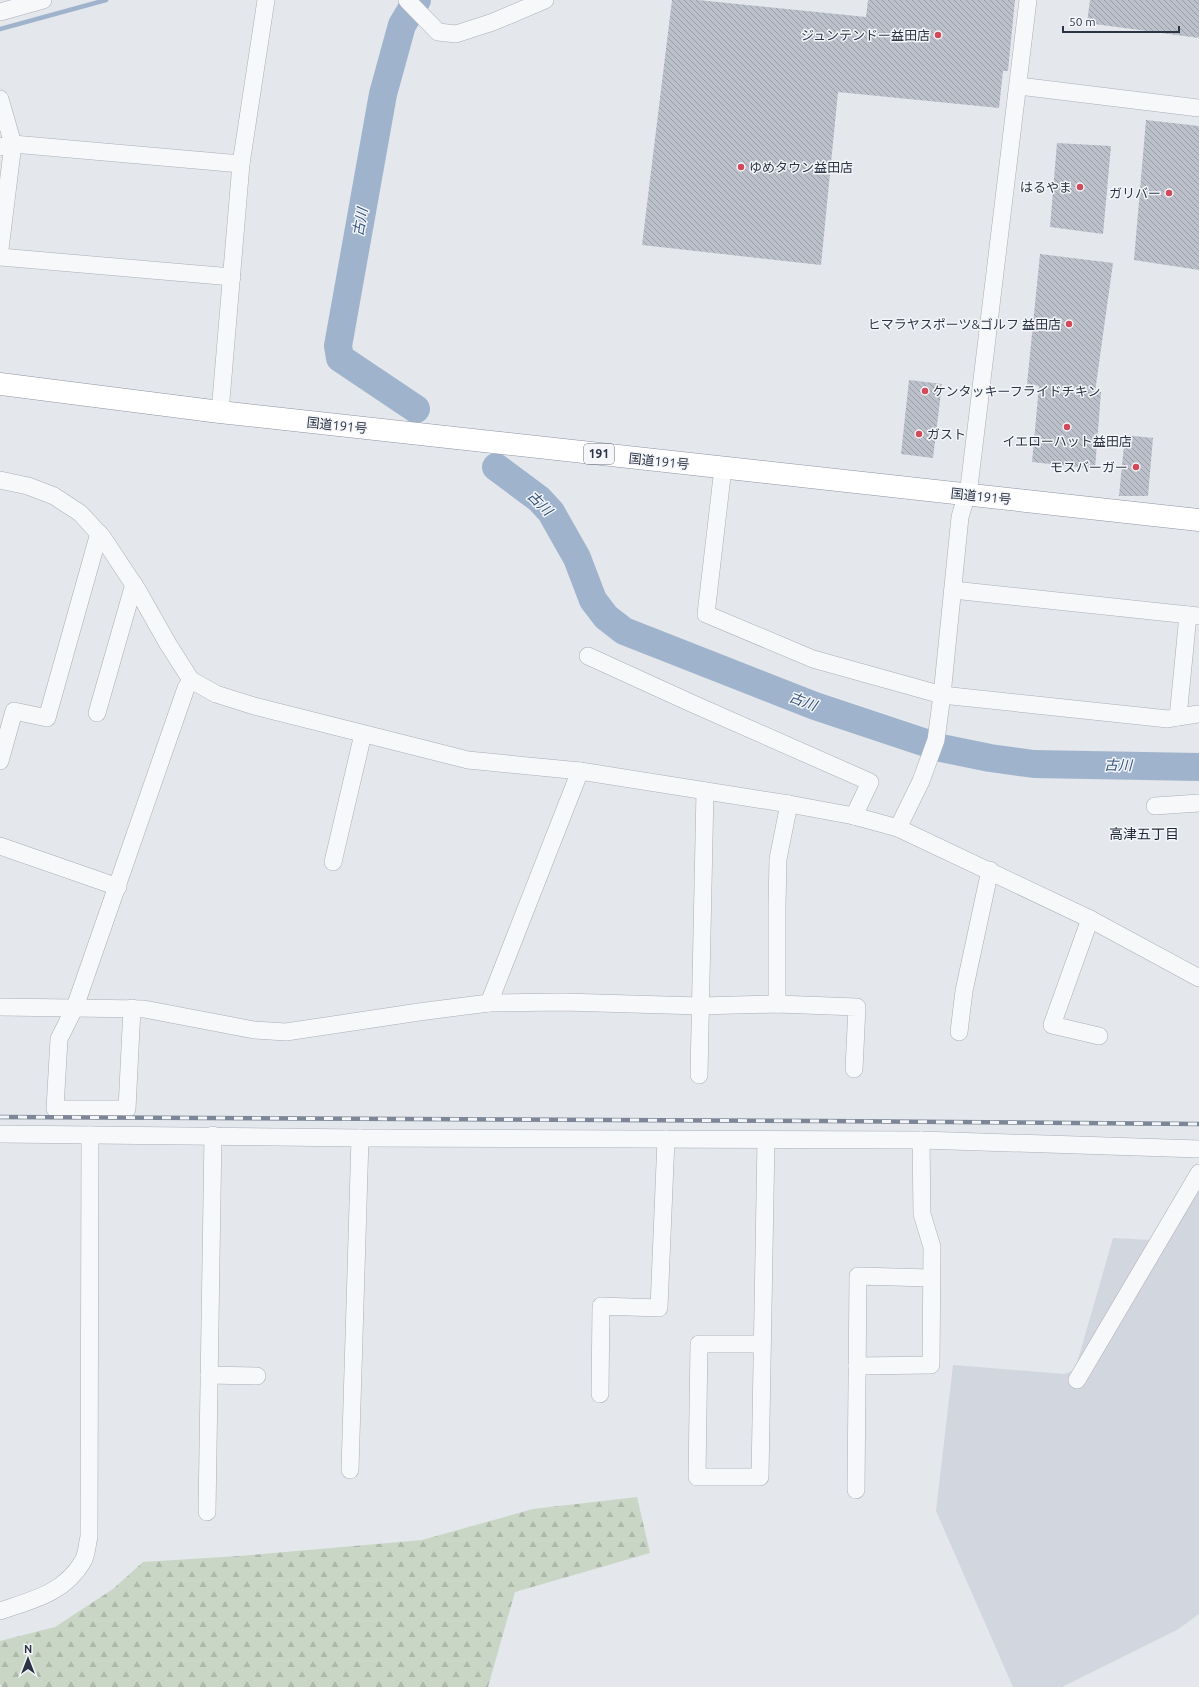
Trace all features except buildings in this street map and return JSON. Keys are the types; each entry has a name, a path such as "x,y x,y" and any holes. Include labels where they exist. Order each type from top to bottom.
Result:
{"highway":[{"name":"国道191号","path":"0,384 220,412 1199,520"}],"street":[{"path":"0,12 43,0"},
{"path":"220,412 242,164 266,0"},
{"path":"407,0 438,32 456,34 493,22 545,0"},
{"path":"898,828 931,755 936,740 960,517 968,494 1028,0"},
{"path":"1018,86 1199,108"},
{"path":"0,99 6,145 0,249"},
{"path":"6,145 242,164"},
{"path":"0,257 232,277"},
{"path":"723,468 706,614 813,659 942,695 1168,719 1199,714"},
{"path":"0,480 28,486 54,496 80,514 99,533 134,584 168,644 191,680 216,694 363,734 468,760 580,771 789,804 854,816 898,828 990,870 1090,919 1199,978"},
{"path":"0,761 14,711 47,718 99,533"},
{"path":"97,713 134,584"},
{"path":"953,590 1193,615 1178,717"},
{"path":"588,656 692,704 870,782 854,816"},
{"path":"132,1008 127,1109 55,1109 59,1039 75,1007 186,688 191,680"},
{"path":"333,862 363,734"},
{"path":"489,1003 580,771"},
{"path":"699,1075 705,791"},
{"path":"1155,806 1199,803"},
{"path":"777,1004 778,859 789,804"},
{"path":"0,846 118,887"},
{"path":"959,1032 964,991 990,870"},
{"path":"1090,919 1052,1025 1099,1036"},
{"path":"0,1007 144,1008 254,1030 286,1032 489,1003 563,1002 700,1006 777,1004 857,1007 854,1069"},
{"path":"0,1134 360,1138 921,1140 1199,1149"},
{"path":"0,1611 50,1594 71,1578 84,1560 89,1537 90,1135"},
{"path":"207,1512 213,1136"},
{"path":"350,1470 360,1138"},
{"path":"600,1394 601,1306 659,1308 666,1139"},
{"path":"762,1344 699,1344 697,1477 760,1477 766,1140"},
{"path":"857,1366 931,1365 930,1278 932,1247 922,1214 921,1140"},
{"path":"1077,1380 1199,1173"},
{"path":"856,1490 858,1276 930,1278"},
{"path":"209,1375 257,1376"}],"shaded area":[{"path":"1199,1187 1199,1614 1177,1630 1062,1687 1013,1687 936,1511 953,1365 1064,1374 1075,1370 1113,1238 1151,1240"}],"green space":[{"path":"637,1497 650,1553 515,1592 488,1687 2,1687 0,1684 0,1641 55,1627 113,1589 143,1562 239,1556 422,1540 533,1509"}],"waterway":[{"path":"0,29 106,0"},
{"name":"古川","path":"416,409 340,358 338,346 383,94 402,25 417,0"},
{"name":"古川","path":"496,467 539,499 551,512 577,558 593,600 606,617 624,631 815,706 941,748 990,758 1034,764 1199,767"}],"railway":[{"path":"0,1117 1199,1124"}],"place":[{"name":"ジュンテンドー益田店","path":"938,35"},
{"name":"ゆめタウン益田店","path":"741,167"},
{"name":"はるやま","path":"1080,187"},
{"name":"ガリバー","path":"1169,193"},
{"name":"ヒマラヤスポーツ&ゴルフ 益田店","path":"1069,324"},
{"name":"ケンタッキーフライドチキン","path":"925,391"},
{"name":"イエローハット益田店","path":"1067,427"},
{"name":"ガスト","path":"919,434"},
{"name":"モスバーガー","path":"1136,467"}],"district":[{"name":"高津五丁目","path":"1144,834"}]}
